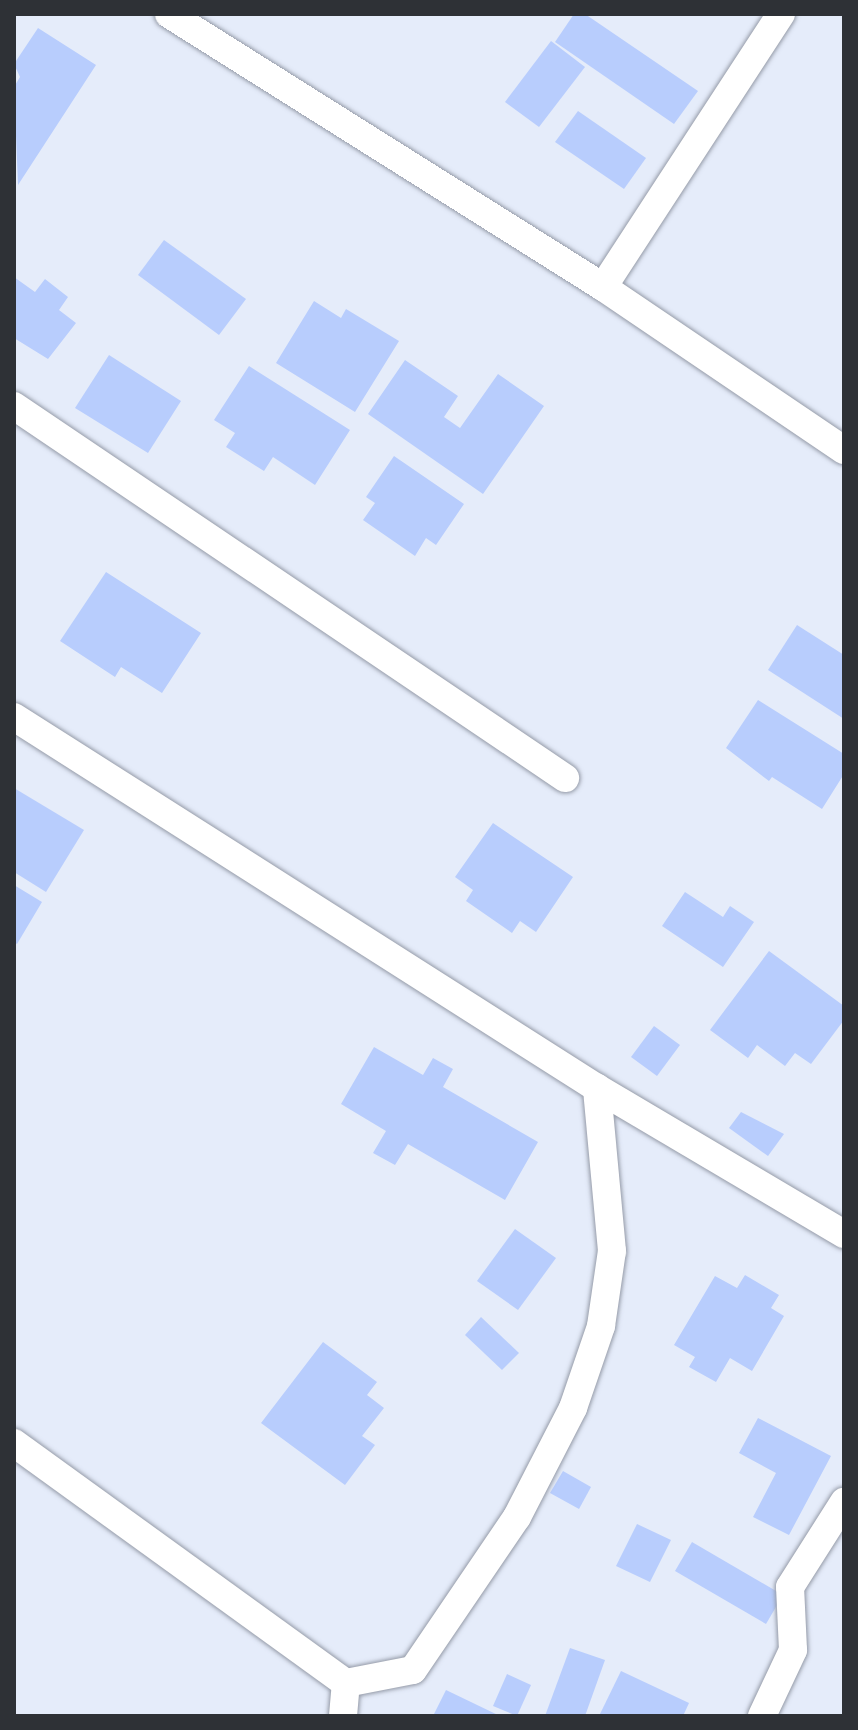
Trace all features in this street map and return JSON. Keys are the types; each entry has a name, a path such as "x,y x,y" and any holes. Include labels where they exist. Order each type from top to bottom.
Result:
{"street":[{"path":"169,14 603,287 844,450"},
{"path":"603,287 781,14"},
{"path":"14,406 565,778"},
{"path":"14,717 597,1088 844,1234"},
{"path":"14,1443 346,1683 413,1670 517,1517 573,1408 601,1326 612,1251 597,1088"},
{"path":"762,1716 793,1650 790,1587 844,1502"},
{"path":"343,1716 346,1683"}],"building":[{"path":"574,14 585,14 698,91 674,124 555,42"},
{"path":"38,28 96,65 18,185 14,87 20,77 14,64"},
{"path":"551,41 585,67 539,127 505,102"},
{"path":"578,111 646,158 624,189 555,142"},
{"path":"164,240 246,299 219,335 138,275"},
{"path":"14,277 35,292 45,279 68,297 59,310 76,323 48,359 14,338"},
{"path":"314,301 341,318 346,309 399,341 355,412 276,363"},
{"path":"109,355 181,401 148,453 75,408"},
{"path":"405,360 458,396 444,417 460,428 498,374 544,406 483,494 368,414"},
{"path":"249,366 350,430 315,485 273,457 264,471 226,447 235,433 214,420"},
{"path":"394,456 464,504 436,545 426,538 415,556 363,520 375,503 366,497"},
{"path":"106,572 201,633 162,693 121,667 115,677 60,641"},
{"path":"797,625 844,655 844,719 768,670"},
{"path":"758,700 844,754 844,774 822,809 772,777 769,781 726,748"},
{"path":"14,788 84,830 46,892 14,872"},
{"path":"493,823 573,877 536,932 520,921 512,933 466,901 473,890 455,877"},
{"path":"14,885 42,902 17,944 14,942"},
{"path":"685,892 723,917 730,906 754,922 723,967 662,926"},
{"path":"769,951 844,1006 844,1020 811,1064 795,1053 785,1066 757,1045 748,1058 710,1030"},
{"path":"654,1026 680,1045 657,1076 631,1057"},
{"path":"374,1047 423,1075 433,1058 453,1069 443,1087 538,1142 505,1200 408,1144 395,1165 373,1153 386,1131 341,1104"},
{"path":"741,1112 784,1134 768,1156 729,1128"},
{"path":"515,1229 556,1258 518,1310 477,1281"},
{"path":"745,1275 779,1295 771,1308 784,1316 752,1371 730,1358 716,1382 689,1367 695,1357 674,1345 715,1276 737,1288"},
{"path":"481,1317 519,1353 502,1370 465,1335"},
{"path":"323,1342 377,1382 367,1395 384,1408 362,1436 375,1445 345,1485 261,1423"},
{"path":"758,1418 831,1456 789,1535 753,1517 776,1473 739,1453"},
{"path":"563,1471 591,1487 579,1509 550,1493"},
{"path":"637,1524 671,1540 650,1582 616,1566"},
{"path":"692,1542 783,1595 766,1624 675,1571"},
{"path":"570,1648 605,1660 585,1716 545,1716"},
{"path":"621,1671 689,1703 683,1716 599,1716"},
{"path":"507,1674 531,1685 517,1716 493,1706"},
{"path":"446,1690 500,1716 433,1716"}]}
